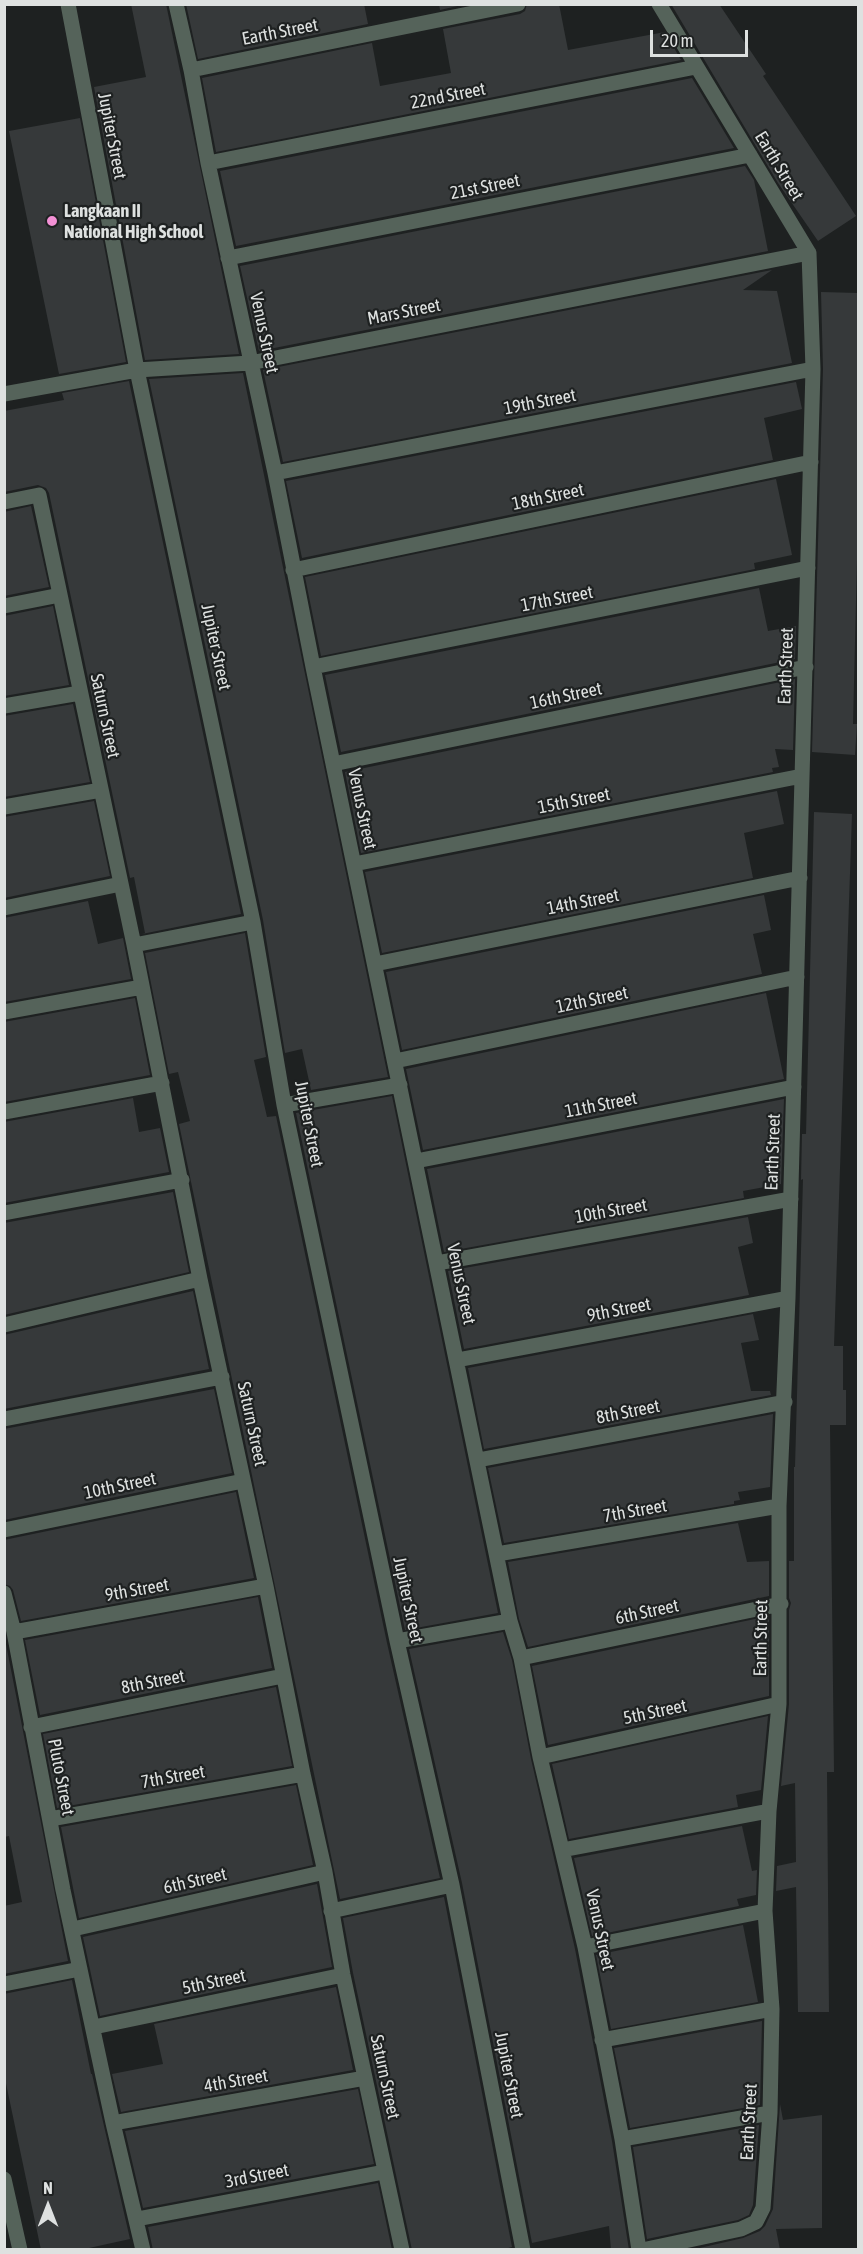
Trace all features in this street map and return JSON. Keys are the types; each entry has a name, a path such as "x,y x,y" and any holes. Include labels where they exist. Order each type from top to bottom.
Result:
{"street":[{"name":"Jupiter Street","path":"68,4 137,370 253,922 284,1105 397,1641 452,1886 524,2250"},
{"name":"Venus Street","path":"176,4 192,70 208,163 275,473 293,570 510,1621 521,1658 540,1757 585,1947 622,2139 640,2250"},
{"name":"Earth Street","path":"192,70 518,4"},
{"name":"Earth Street","path":"640,2250 741,2229 756,2222 763,2208 770,2113 772,2010 765,1911 769,1811 779,1704 781,1604 779,1506 785,1402 813,369 809,253 658,4"},
{"name":"22nd Street","path":"208,163 696,67"},
{"name":"21st Street","path":"228,258 750,155"},
{"name":"Mars Street","path":"4,394 137,370 250,363 809,253"},
{"name":"19th Street","path":"275,473 813,369"},
{"name":"18th Street","path":"293,570 811,462"},
{"name":"Saturn Street","path":"4,502 39,495 325,1872 343,1975 402,2250"},
{"name":"17th Street","path":"313,667 808,568"},
{"path":"4,606 60,595"},
{"name":"16th Street","path":"333,764 806,667"},
{"path":"4,706 81,693"},
{"name":"15th Street","path":"354,864 802,776"},
{"path":"4,807 101,790"},
{"name":"14th Street","path":"375,964 800,878"},
{"path":"4,908 121,884"},
{"path":"134,945 253,922"},
{"name":"12th Street","path":"395,1061 797,977"},
{"path":"4,1012 142,987"},
{"path":"4,1112 162,1083"},
{"path":"284,1105 400,1085"},
{"name":"11th Street","path":"416,1161 794,1087"},
{"path":"4,1213 182,1180"},
{"name":"10th Street","path":"437,1263 791,1199"},
{"path":"4,1325 200,1279"},
{"name":"9th Street","path":"457,1360 788,1298"},
{"path":"4,1419 222,1377"},
{"name":"8th Street","path":"478,1460 785,1402"},
{"name":"10th Street","path":"4,1530 243,1481"},
{"name":"7th Street","path":"497,1554 779,1506"},
{"name":"9th Street","path":"14,1632 266,1586"},
{"name":"Pluto Street","path":"4,1593 14,1632 80,1969 142,2250"},
{"name":"6th Street","path":"521,1658 781,1604"},
{"path":"397,1641 510,1621"},
{"name":"8th Street","path":"31,1726 283,1676"},
{"name":"5th Street","path":"540,1757 779,1704"},
{"name":"7th Street","path":"50,1819 303,1774"},
{"path":"562,1850 769,1811"},
{"name":"6th Street","path":"73,1929 325,1872"},
{"path":"331,1911 452,1886"},
{"path":"585,1947 765,1911"},
{"path":"4,1984 80,1969"},
{"name":"5th Street","path":"94,2027 343,1975"},
{"path":"602,2040 772,2010"},
{"name":"4th Street","path":"113,2123 365,2078"},
{"path":"622,2139 770,2113"},
{"name":"3rd Street","path":"136,2219 384,2172"},
{"path":"4,2179 20,2250"}],"building":[{"path":"131,4 166,4 239,354 145,360 94,87 146,77"},
{"path":"186,4 364,4 368,24 198,59"},
{"path":"439,4 466,4 440,10"},
{"path":"527,4 559,4 568,50 665,32 681,60 216,152 202,78 372,43 380,86 451,73 443,29 520,14 525,11"},
{"path":"671,4 719,4 766,74 763,76 856,216 818,241 778,183"},
{"path":"692,78 734,148 236,246 220,171"},
{"name":"Langkaan II National High School","path":"80,118 126,362 59,374 9,131"},
{"path":"745,166 754,180 768,251 259,351 240,266"},
{"path":"772,270 743,290 777,291 792,363 283,462 263,370"},
{"path":"821,292 858,293 858,518 853,724 857,724 855,755 812,752 823,369"},
{"path":"243,373 388,1077 311,1090 302,1049 285,1053 263,920 149,379"},
{"path":"129,381 241,914 142,934 145,933 134,877 130,878 49,493 46,488 38,485 4,492 4,411 64,400 62,393"},
{"path":"796,382 802,409 764,418 773,460 302,558 286,481"},
{"path":"776,479 792,555 754,563 755,569 321,656 305,577"},
{"path":"31,506 49,587 4,596 4,512"},
{"path":"759,588 768,631 796,626 795,659 341,752 325,675"},
{"path":"53,606 69,685 4,696 4,616"},
{"path":"795,679 793,750 775,749 779,767 772,768 773,772 361,853 345,772"},
{"path":"73,704 90,782 4,797 4,716"},
{"path":"777,791 784,824 744,833 753,878 382,953 365,872"},
{"path":"94,801 110,876 4,898 4,817"},
{"path":"814,812 852,814 834,1346 843,1346 846,1425 830,1425 834,1772 827,1772 829,2012 798,2012 796,1887 776,1891 777,1866 796,1862 795,1783 781,1786 789,1704 789,1610 791,1603 789,1561 794,1561 794,1467 803,1179 801,1180 802,1134 806,1134"},
{"path":"764,895 771,930 753,934 762,974 402,1050 386,972"},
{"path":"88,901 98,944 123,938 131,979 4,1002 4,918"},
{"path":"245,933 266,1057 254,1060 267,1117 276,1116 387,1643 440,1878 340,1899 179,1124 190,1121 178,1072 169,1074 145,953"},
{"path":"766,993 784,1079 423,1150 406,1069"},
{"path":"135,998 150,1075 4,1102 4,1022"},
{"path":"392,1096 498,1613 405,1630 296,1113"},
{"path":"133,1098 139,1132 160,1128 169,1172 4,1203 4,1122"},
{"path":"784,1099 781,1184 743,1191 744,1198 444,1252 427,1169"},
{"path":"173,1192 189,1272 4,1315 4,1223"},
{"path":"748,1217 753,1243 738,1247 749,1295 464,1349 448,1271"},
{"path":"193,1291 209,1369 4,1409 4,1335"},
{"path":"753,1314 759,1340 741,1343 751,1391 770,1391 771,1395 484,1449 468,1368"},
{"path":"214,1389 232,1473 4,1520 4,1429"},
{"path":"773,1414 770,1487 738,1492 740,1500 734,1501 734,1504 504,1543 488,1468"},
{"path":"236,1492 254,1578 21,1621 13,1590 4,1584 4,1540"},
{"path":"738,1523 747,1562 769,1561 769,1596 528,1647 519,1619 508,1562"},
{"path":"258,1597 272,1668 40,1715 25,1640"},
{"path":"769,1616 769,1696 548,1745 532,1666"},
{"path":"503,1632 512,1660 531,1759 575,1949 612,2141 629,2250 611,2250 609,2226 532,2243 462,1883 409,1649"},
{"path":"4,1634 68,1961 4,1974 4,1906 22,1902 9,1836 4,1837"},
{"path":"276,1687 292,1766 57,1808 43,1734"},
{"path":"768,1716 761,1790 736,1795 738,1807 569,1839 552,1764"},
{"path":"296,1785 313,1865 79,1918 61,1827"},
{"path":"742,1826 752,1871 757,1870 756,1895 737,1899 739,1906 592,1936 574,1858"},
{"path":"317,1884 332,1967 100,2016 83,1937"},
{"path":"444,1897 512,2247 501,2250 412,2250 343,1918"},
{"path":"743,1925 758,2002 611,2029 596,1955"},
{"path":"72,1980 91,2074 130,2239 80,2250 41,2250 4,2074 4,1994"},
{"path":"336,1987 353,2070 121,2112 112,2074 163,2064 154,2024"},
{"path":"762,2021 760,2105 630,2128 614,2048"},
{"path":"358,2089 374,2164 143,2208 125,2131"},
{"path":"780,2104 783,2120 822,2115 822,2228 776,2229 780,2250 691,2250 743,2238 760,2231 765,2226 773,2209"},
{"path":"759,2125 753,2205 749,2215 738,2220 647,2239 633,2147"},
{"path":"378,2183 392,2250 153,2250 148,2227"}],"place":[{"name":"Langkaan II National High School","path":"52,221"}]}
